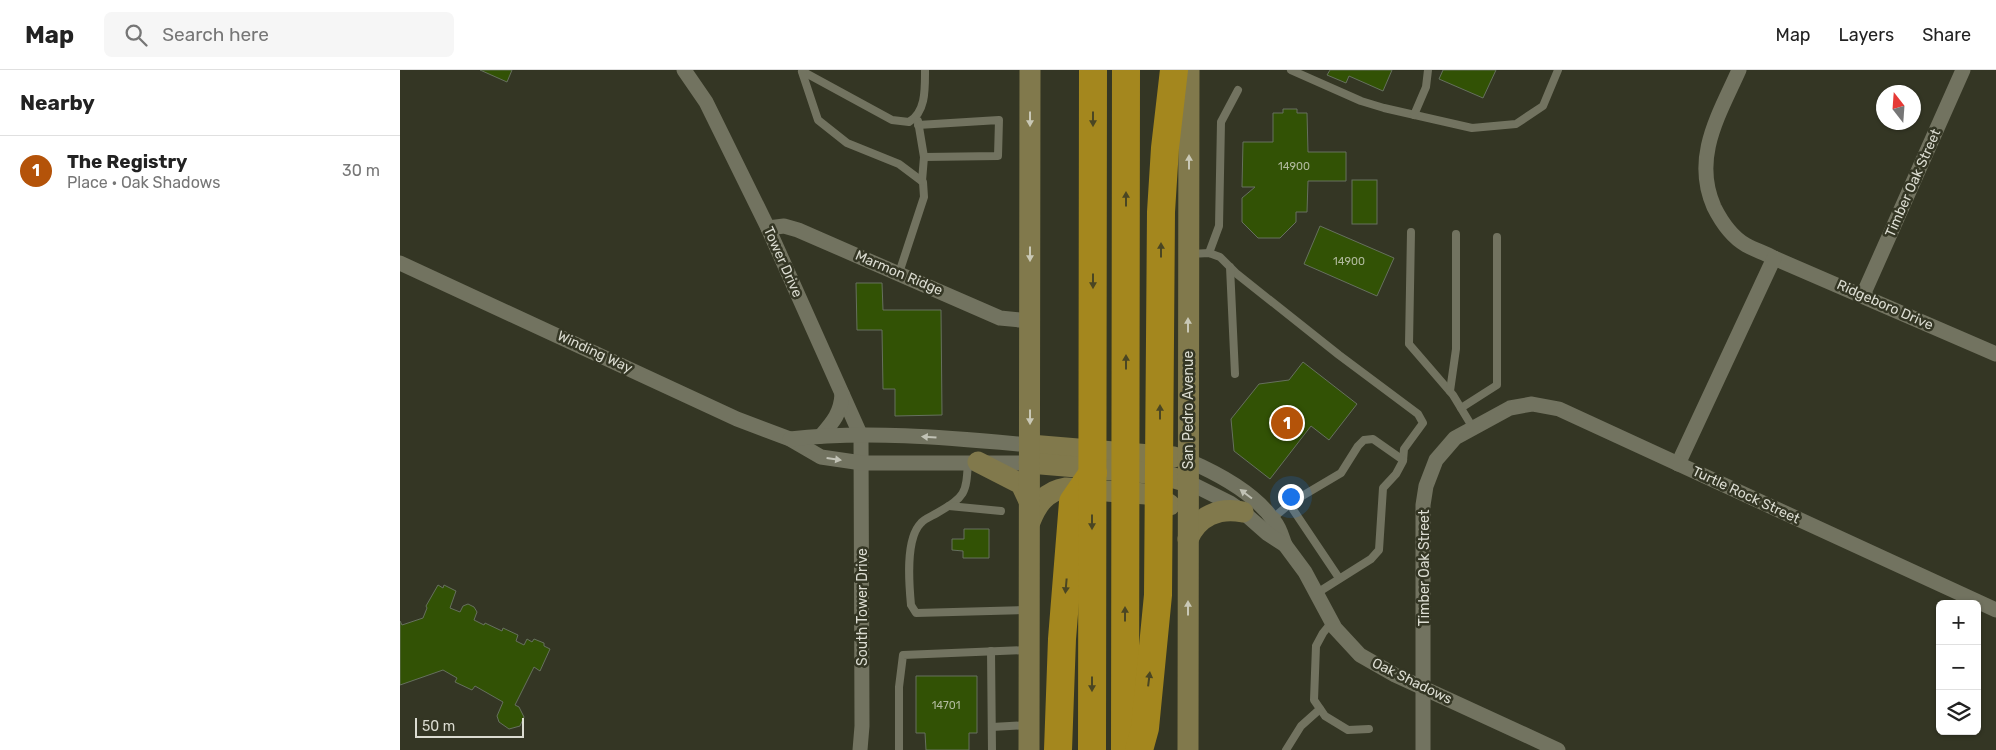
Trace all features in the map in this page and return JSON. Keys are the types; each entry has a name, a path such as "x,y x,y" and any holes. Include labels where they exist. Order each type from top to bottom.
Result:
{"highway":[{"path":"1092,750 1093,70"},
{"path":"1125,750 1126,70"},
{"path":"1139,750 1145,728 1158,589 1161,212 1165,148 1174,70"},
{"path":"1058,750 1059,678 1073,502 1092,473"}],"main road":[{"path":"1029,750 1030,70"},
{"name":"San Pedro Avenue","path":"1189,70 1199,254 1189,461"},
{"path":"1029,454 1065,456 1175,471 1189,461"},
{"path":"966,462 1021,484 1029,501"},
{"name":"San Pedro Avenue","path":"1175,471 1188,535 1188,750"},
{"path":"1029,524 1035,509 1044,497 1055,490 1066,488 1146,494 1161,498 1178,514 1188,535 1196,524 1209,515 1226,510 1243,512"}],"street":[{"name":"Tower Drive","path":"684,70 706,102 768,228 861,436 862,463"},
{"name":"Ridgeboro Drive","path":"1739,70 1710,138 1705,157 1705,177 1709,196 1729,230 1745,244 1774,258 1996,354"},
{"name":"Timber Oak Street","path":"1863,295 1964,70"},
{"name":"Marmon Ridge","path":"768,228 784,226 798,230 1000,318 1030,321"},
{"path":"1678,464 1774,258"},
{"name":"Winding Way","path":"400,264 737,419 790,439 821,457 862,463 966,462 1029,454"},
{"path":"821,436 837,417 842,406 842,394"},
{"name":"Turtle Rock Street","path":"1492,417 1510,408 1532,404 1559,409 1996,610"},
{"name":"Timber Oak Street","path":"1423,750 1423,505 1426,486 1436,460 1455,438 1492,417"},
{"name":"Winding Way","path":"790,439 821,436 926,437 953,439 1029,454"},
{"path":"953,439 966,462"},
{"name":"Oak Shadows","path":"1189,461 1210,471 1239,489 1273,518 1286,546"},
{"name":"South Tower Drive","path":"860,750 862,726 862,463"},
{"name":"Oak Shadows","path":"1175,471 1243,512 1268,534 1286,546 1299,561 1332,622 1346,642 1365,658 1395,675 1558,750"}],"lane":[{"path":"899,273 924,197 922,181 924,157 918,121 924,100 925,70"},
{"path":"1291,70 1361,101 1414,116 1472,128 1516,124 1542,106 1558,70"},
{"path":"1414,116 1426,87 1428,70"},
{"path":"801,71 892,120 909,122 999,120 998,156 924,157"},
{"path":"801,71 818,120 846,143 899,164 922,181"},
{"path":"1238,90 1221,122 1219,226 1199,254 1220,257 1339,355 1418,414 1423,423 1404,449 1403,460 1396,474 1383,488 1379,550 1371,559 1317,593"},
{"path":"1412,232 1409,344 1450,391 1473,428"},
{"path":"1450,391 1456,349 1456,234"},
{"path":"1461,408 1498,386 1497,237"},
{"path":"1230,267 1235,374"},
{"path":"1273,518 1341,473 1364,440 1373,439 1403,460"},
{"path":"966,462 966,488 960,497 921,523 912,540 910,605 916,613 1029,610"},
{"path":"1290,505 1339,578"},
{"path":"949,506 1001,510"},
{"path":"1332,622 1316,646 1314,700 1325,716 1348,730 1370,729"},
{"path":"899,750 898,687 903,655 1029,650"},
{"path":"991,651 992,750"},
{"path":"1286,750 1301,726 1320,709"},
{"path":"992,727 1029,725"}],"building":[{"path":"480,70 512,70 507,82"},
{"path":"1330,70 1392,70 1383,91 1349,76 1346,83 1327,75"},
{"path":"1443,70 1496,70 1483,98 1439,79"},
{"path":"1283,109 1297,109 1297,113 1307,113 1308,152 1346,152 1346,181 1308,181 1307,212 1296,212 1296,222 1280,238 1258,238 1242,222 1242,198 1255,187 1242,187 1243,142 1273,142 1273,113 1283,113"},
{"path":"1352,180 1377,180 1377,224 1352,224"},
{"path":"1320,226 1394,258 1377,296 1304,264"},
{"path":"856,283 882,283 883,310 941,310 942,415 895,416 895,389 883,389 882,330 857,330"},
{"path":"1303,362 1357,404 1329,440 1311,426 1270,479 1234,451 1231,419 1259,384 1289,380"},
{"path":"964,529 989,529 989,558 963,558 963,551 952,550 952,539 964,539"},
{"path":"438,585 443,588 444,585 456,591 450,608 460,612 463,606 468,604 474,607 477,612 474,620 502,631 503,628 518,635 516,641 524,645 527,639 532,642 534,639 544,643 544,646 550,649 540,671 534,667 515,705 519,707 524,717 520,726 509,729 499,722 497,716 503,702 475,686 472,690 455,682 457,678 443,670 400,685 400,621 402,625 423,618 426,606"},
{"path":"916,676 977,676 977,733 969,733 969,750 926,750 925,733 916,733"}],"place":[{"name":"The Registry","path":"1287,423"}]}
